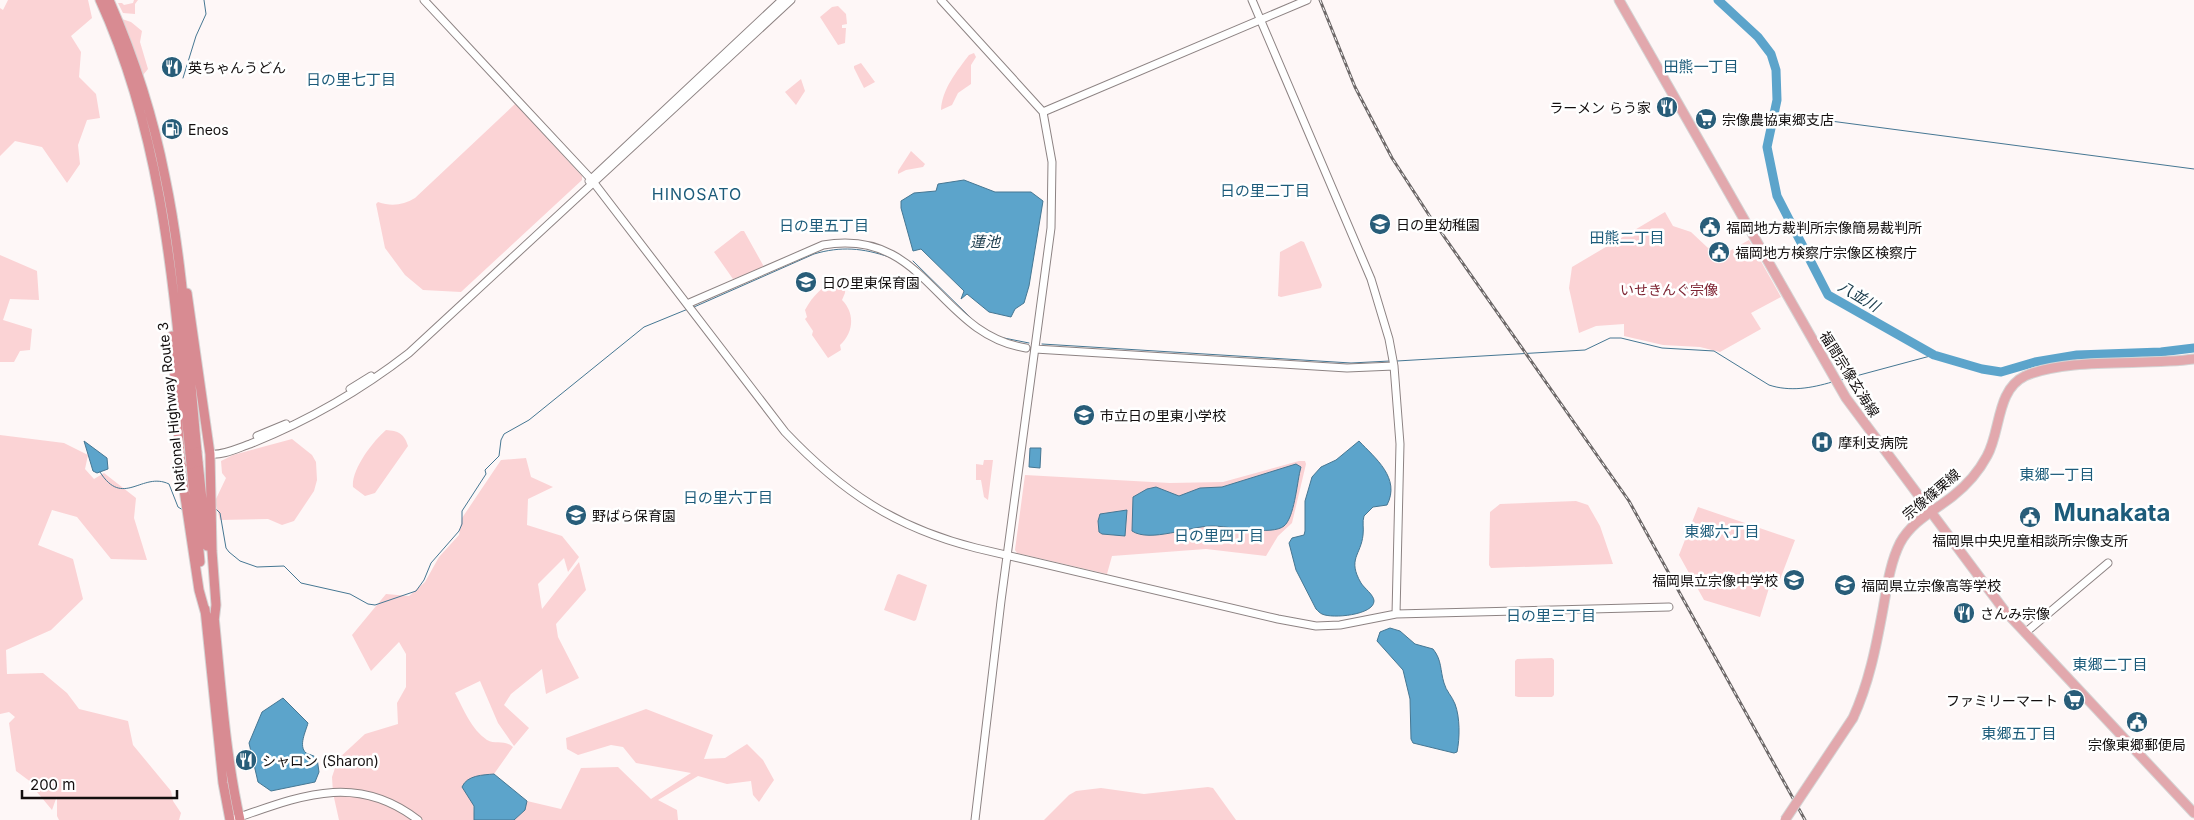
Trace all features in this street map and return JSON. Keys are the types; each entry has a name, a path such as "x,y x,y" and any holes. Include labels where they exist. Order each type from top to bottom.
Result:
{"highway":[{"name":"National Highway Route 3","path":"100,0 121,50 140,108 174,257"},
{"name":"National Highway Route 3","path":"109,0 137,70 155,130 166,177 194,453 190,463 222,773 235,819"},
{"path":"174,257 186,285 210,454 212,551 216,605 214,622"},
{"path":"174,257 170,303 180,456 190,463 210,454"},
{"name":"National Highway Route 3","path":"190,463 214,622 235,819"}],"main road":[{"name":"福間宗像玄海線","path":"1619,0 1838,385 1983,584 2025,633 2194,813"},
{"name":"宗像篠栗線","path":"1785,820 1853,718 1869,678 1896,554 1909,530 1930,511 1952,497 1968,483 1979,469 1992,445 2007,394 2021,378 2065,367 2159,363 2194,359"}],"street":[{"path":"424,0 592,181 785,432 811,460 845,488 882,512 930,534 966,546 1278,619 1316,626 1340,626 1396,614 1669,606"},
{"path":"592,181 782,0"},
{"path":"210,454 294,420 372,375 424,334 791,0"},
{"path":"941,0 1043,112 1052,162 1053,208 975,820"},
{"path":"1252,0 1371,279 1381,309 1394,363 1400,444 1396,614"},
{"path":"1043,112 1306,1"},
{"path":"687,304 823,246 842,242 859,243 882,249 897,256 925,280 972,326 1006,344 1026,348"},
{"path":"1035,349 1347,368 1394,363"},
{"path":"2025,633 2108,563"},
{"path":"235,819 315,793 335,792 364,793 385,799 418,820"}],"green space":[{"path":"8,0 88,0 92,18 71,36 81,52 79,77 96,94 100,118 87,120 78,145 80,164 67,183 42,147 15,141 0,156 0,8 3,10"},
{"path":"134,0 138,0 135,4 135,14 123,13 118,3 124,5 133,3"},
{"path":"838,6 846,14 847,24 842,25 842,28 846,28 845,43 838,45 820,17 832,7"},
{"path":"122,19 131,22 142,31 140,42 148,69 143,75"},
{"path":"974,53 976,57 971,65 971,84 958,93 952,105 941,110 944,95 951,81 969,55"},
{"path":"861,63 875,82 864,88 854,68 854,66"},
{"path":"801,79 805,91 796,105 785,92"},
{"path":"515,104 582,176 582,180 461,292 423,290 405,275 385,248 376,204 378,202 397,205 415,198"},
{"path":"911,151 925,164 923,167 906,170 898,174 898,171"},
{"name":"いせきんぐ宗像","path":"1665,212 1673,226 1691,232 1708,248 1711,246 1717,258 1749,240 1781,297 1751,313 1761,329 1720,352 1700,347 1663,345 1624,336 1624,324 1596,326 1579,333 1569,288 1572,267"},
{"path":"741,231 744,231 763,268 733,279 714,252"},
{"path":"1301,241 1304,242 1322,285 1321,288 1281,297 1278,296 1280,252"},
{"path":"0,255 37,271 39,300 10,299 3,320 32,329 30,350 20,351 14,362 0,362"},
{"path":"838,278 846,278 845,293 842,300 849,311 851,322 848,334 840,345 841,350 828,358 812,335 813,331 805,319 807,317 805,310 819,291"},
{"path":"386,430 400,434 405,438 408,446 375,493 365,496 353,487 355,472 369,448"},
{"path":"0,435 64,443 88,455 85,469 94,479 104,473 136,498 134,518 147,560 111,559 77,517 52,510 38,545 73,559 83,599 51,630 6,650 7,674 43,673 67,693 79,709 128,721 133,745 171,791 173,801 181,813 179,820 59,820 57,816 57,796 52,810 37,792 35,785 16,771 9,723 15,717 9,712 0,714"},
{"path":"292,439 312,455 316,462 317,480 314,491 294,521 282,525 268,519 220,520 215,501 226,478 222,473 221,461 233,455"},
{"path":"526,458 531,477 553,487 528,499 527,525 562,536 579,557 568,572 564,558 538,584 542,609 579,562 586,590 556,624 558,637 579,678 546,694 542,669 511,694 504,705 529,728 514,746 498,723 480,681 455,693 468,719 481,736 487,740 506,743 513,747 494,774 487,775 476,791 473,806 475,820 339,820 333,793 332,777 338,759 365,734 398,724 397,703 406,687 406,654 399,642 371,671 352,635 386,594 409,596 425,582 439,557 459,535 462,518 501,460"},
{"path":"984,460 993,460 988,500 984,497 981,480 976,480 976,464 983,465"},
{"path":"1305,461 1306,464 1292,523 1278,536 1266,556 1206,549 1112,556 1107,574 1017,553 1015,550 1025,475 1170,483 1223,482"},
{"path":"1576,501 1588,505 1600,526 1613,564 1491,568 1489,565 1490,512 1500,504"},
{"path":"1698,507 1795,540 1776,590 1769,588 1760,617 1704,600 1679,555"},
{"path":"899,574 927,585 916,620 914,621 884,610"},
{"path":"1552,658 1554,660 1554,695 1552,697 1515,696 1515,661 1517,659"},
{"path":"646,709 713,735 704,759 725,758 747,744 763,760 774,780 759,802 753,795 751,781 727,784 698,776 658,800 677,810 678,820 514,820 525,810 527,801 561,809 581,768 618,767 651,799 691,773 636,763 623,747 611,745 578,755 567,749 566,738"},
{"path":"1101,788 1144,794 1213,788 1236,820 1044,820 1069,795 1076,791"}],"water":[{"name":"蓮池","path":"964,180 995,192 1031,192 1043,201 1029,286 1024,303 1015,309 1011,317 989,312 967,294 961,299 964,291 921,249 913,251 901,208 901,201 914,193 936,191 938,184"},
{"path":"84,441 107,458 108,469 97,473 93,471"},
{"path":"1359,441 1384,469 1389,477 1391,486 1387,505 1373,507 1364,516 1362,542 1355,563 1357,575 1361,583 1371,594 1374,601 1367,610 1352,615 1334,616 1321,614 1316,609 1296,570 1289,543 1292,538 1304,535 1305,501 1312,477 1321,467 1336,460"},
{"path":"1030,448 1041,448 1040,468 1029,467"},
{"path":"1296,464 1301,467 1293,509 1284,526 1278,529 1260,530 1212,526 1159,535 1140,534 1132,531 1133,497 1147,489 1156,487 1179,496 1200,488 1222,487"},
{"path":"1127,510 1125,536 1102,534 1099,532 1098,521 1100,514"},
{"path":"1390,628 1400,631 1415,644 1433,649 1436,653 1445,686 1457,709 1459,740 1457,752 1454,753 1413,743 1411,739 1410,699 1403,670 1377,641 1380,632"},
{"path":"283,698 308,723 303,738 303,746 306,753 317,758 319,772 315,782 271,791 258,782 249,743 262,712"},
{"path":"494,774 527,801 525,810 514,820 474,820 474,806 462,787 471,778"}],"waterway":[{"path":"183,78 196,36 206,14 204,0"},
{"name":"八並川","path":"1718,0 1758,37 1771,54 1776,70 1777,100 1767,147 1777,196 1828,295 1934,355 1982,369 2001,372 2035,362 2077,355 2161,352 2194,348"},
{"path":"1785,115 2194,169"},
{"path":"694,307 824,251 852,249 889,257"},
{"path":"913,261 975,322"},
{"path":"216,509 220,513 226,548 240,561 257,567 284,566 301,583 350,594 368,604 375,605 416,591 424,580 431,563 459,531 462,524 462,511 486,474 485,470 499,456 501,440 504,434 529,420 644,327 688,309"},
{"path":"1004,338 1029,343"},
{"path":"1397,361 1585,350 1610,338 1621,338 1662,348 1714,351 1769,385 1777,387 1801,388 1832,382"},
{"path":"1042,344 1351,363 1390,361"},
{"path":"1841,380 1934,355"},
{"path":"100,472 108,483 117,488 125,489 159,481 169,484 178,507 183,510"}],"railway":[{"path":"1320,0 1355,87 1392,158 1429,215 1629,501 1805,820"}],"place":[{"name":"英ちゃんうどん","path":"172,67"},
{"name":"ラーメン らう家","path":"1667,107"},
{"name":"宗像農協東郷支店","path":"1706,119"},
{"name":"Eneos","path":"172,129"},
{"name":"日の里幼稚園","path":"1380,224"},
{"name":"福岡地方裁判所宗像簡易裁判所","path":"1710,227"},
{"name":"福岡地方検察庁宗像区検察庁","path":"1719,252"},
{"name":"日の里東保育園","path":"806,282"},
{"name":"市立日の里東小学校","path":"1084,415"},
{"name":"摩利支病院","path":"1822,442"},
{"name":"野ばら保育園","path":"576,515"},
{"name":"福岡県中央児童相談所宗像支所","path":"2030,517"},
{"name":"福岡県立宗像中学校","path":"1794,580"},
{"name":"福岡県立宗像高等学校","path":"1845,585"},
{"name":"さんみ宗像","path":"1964,613"},
{"name":"ファミリーマート","path":"2074,700"},
{"name":"宗像東郷郵便局","path":"2137,722"},
{"name":"シャロン (Sharon)","path":"246,760"}],"district":[{"name":"田熊一丁目","path":"1701,66"},
{"name":"日の里七丁目","path":"351,79"},
{"name":"日の里二丁目","path":"1265,190"},
{"name":"HINOSATO","path":"697,194"},
{"name":"日の里五丁目","path":"824,225"},
{"name":"田熊二丁目","path":"1627,237"},
{"name":"東郷一丁目","path":"2057,474"},
{"name":"日の里六丁目","path":"728,497"},
{"name":"Munakata","path":"2112,512"},
{"name":"東郷六丁目","path":"1722,531"},
{"name":"日の里四丁目","path":"1219,535"},
{"name":"日の里三丁目","path":"1551,615"},
{"name":"東郷二丁目","path":"2110,664"},
{"name":"東郷五丁目","path":"2019,733"}]}
